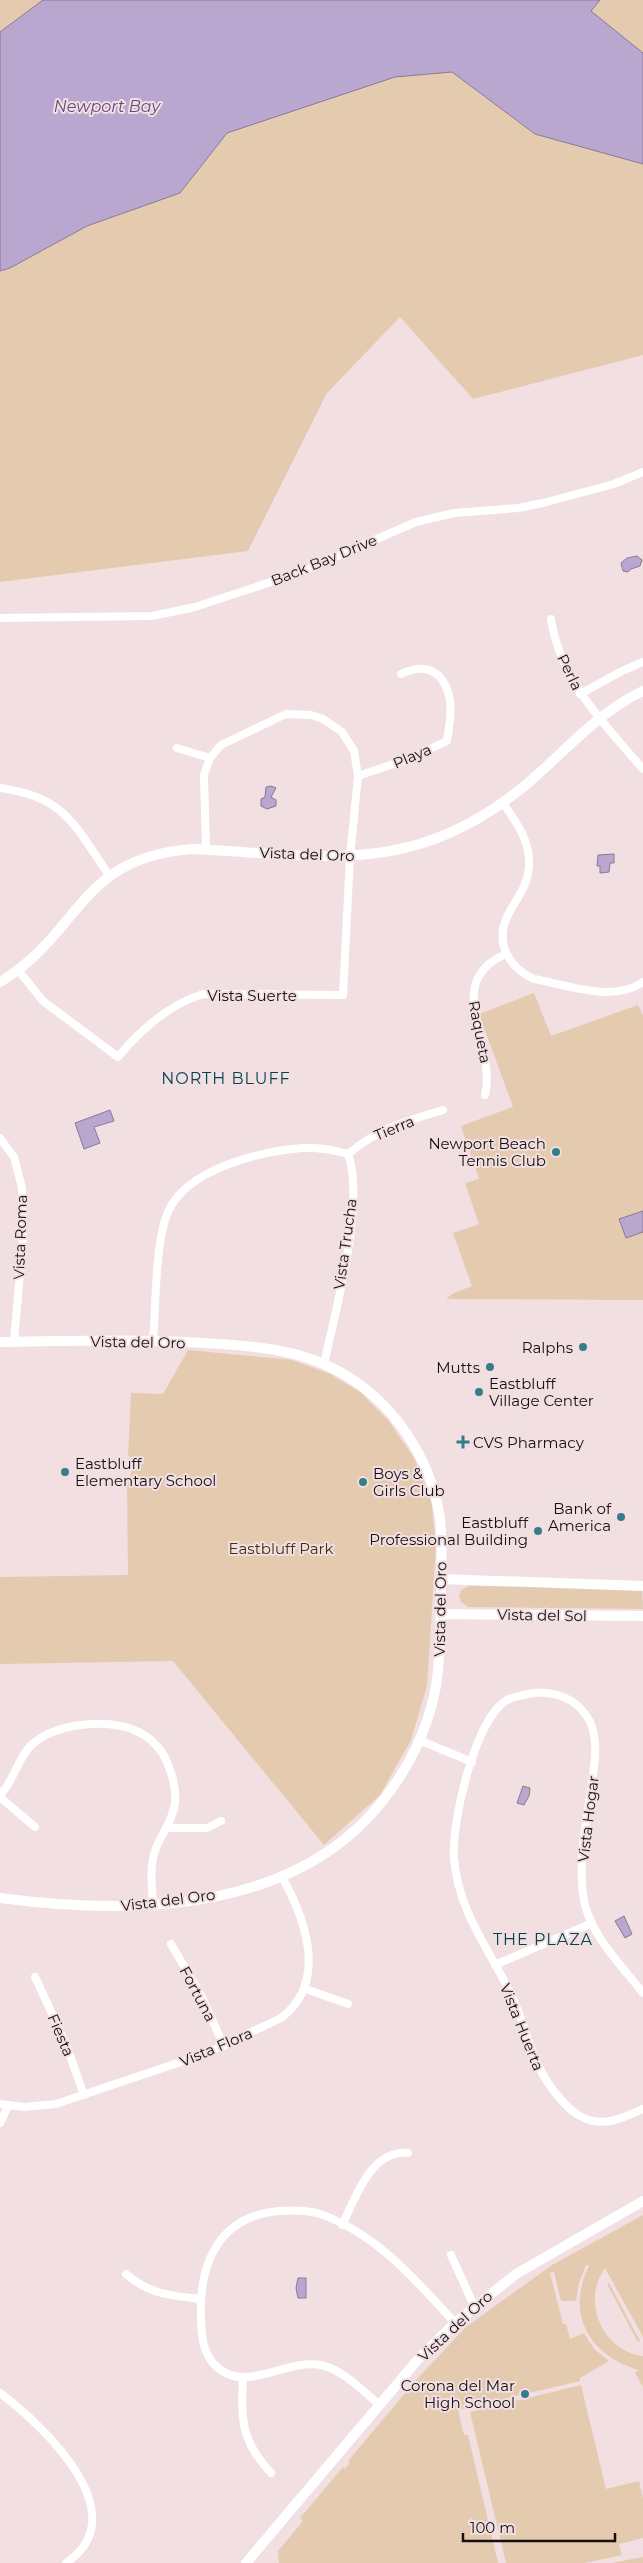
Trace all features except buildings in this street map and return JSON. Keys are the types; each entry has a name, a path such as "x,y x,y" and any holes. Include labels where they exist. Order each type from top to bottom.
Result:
{"street":[{"name":"Back Bay Drive","path":"0,618 75,615 152,616 188,608 301,572 416,522 454,513 518,508 543,503 614,484 643,472"},
{"name":"Perla","path":"551,619 559,652 580,694 643,769"},
{"path":"580,694 643,662"},
{"name":"Playa","path":"358,776 396,764 447,741 450,702 443,682 437,674 422,668 413,668 401,674"},
{"name":"Vista del Oro","path":"0,982 38,953 89,893 109,875 135,860 156,853 206,850 350,857 383,854 421,845 461,828 503,803 600,719 643,691"},
{"path":"206,850 203,810 204,775 210,758 221,745 277,717 305,714 324,719 342,732 354,751 358,776 350,857"},
{"path":"177,748 210,758"},
{"path":"0,788 36,794 57,806 109,875"},
{"path":"503,803 522,831 529,858 526,885 504,926 503,938 506,954 518,970 534,979 608,992 626,990 643,983"},
{"name":"Vista Suerte","path":"18,970 43,1001 118,1057 160,1015 189,998 203,994 343,995 350,857"},
{"name":"Raqueta","path":"485,1095 488,1081 487,1063 474,1010 473,991 480,973 488,964 506,954"},
{"name":"Tierra","path":"348,1154 372,1136 391,1125 443,1110"},
{"name":"Vista Roma","path":"0,1138 14,1157 22,1188 23,1237 14,1342"},
{"path":"154,1340 163,1227 172,1202 184,1188 212,1172 250,1158 276,1152 318,1148 348,1154"},
{"name":"Vista Trucha","path":"324,1364 341,1284 351,1220 352,1164 348,1154"},
{"name":"Vista del Oro","path":"0,1342 154,1340 265,1347 306,1357 324,1364 353,1380 385,1407 403,1428 421,1458 440,1518 441,1579 440,1657 436,1685 419,1740 394,1785 369,1816 327,1852 282,1877 221,1894 153,1904 76,1906 0,1898"},
{"path":"441,1579 643,1586"},
{"name":"Vista del Sol","path":"440,1614 643,1616"},
{"name":"Vista Hogar","path":"507,1700 537,1692 560,1695 579,1707 592,1726 596,1748 582,1872 585,1907 602,1940 643,1993"},
{"name":"Vista Huerta","path":"507,1700 487,1723 472,1762 455,1819 455,1866 466,1911 516,2006 538,2069 566,2106 583,2118 606,2122 620,2119 643,2109"},
{"path":"35,1827 0,1796 30,1747 48,1734 66,1728 93,1724 125,1725 150,1738 164,1756 169,1767 174,1782 175,1803 167,1828 152,1860 153,1904"},
{"path":"419,1740 472,1762"},
{"path":"167,1828 207,1828 221,1821"},
{"name":"Vista Flora","path":"4,2105 40,2107 84,2094 224,2046 282,2018 295,2007 306,1988 309,1964 304,1930 293,1898 282,1877"},
{"path":"495,1965 592,1923"},
{"name":"Fortuna","path":"171,1944 201,1995 224,2046"},
{"name":"Fiesta","path":"35,1977 66,2044 84,2094"},
{"path":"306,1988 348,2004"},
{"path":"0,2123 4,2105"},
{"path":"342,2225 377,2163 394,2154 408,2153"},
{"name":"Vista del Oro","path":"247,2563 420,2357 455,2323 474,2306 524,2269 643,2202"},
{"path":"380,2405 342,2374 321,2365 296,2365 255,2377 244,2378 222,2370 207,2353 201,2328 201,2299 212,2252 221,2238 240,2221 264,2212 292,2210 317,2214 342,2225 373,2243 403,2267 455,2323"},
{"path":"451,2255 474,2306"},
{"path":"126,2274 146,2289 160,2294 201,2299"},
{"path":"244,2378 243,2420 247,2438 254,2455 271,2474"},
{"path":"0,2394 37,2426 60,2452 87,2492 92,2504 93,2520 90,2535 78,2554 66,2563"}],"green space":[{"path":"0,0 43,0 0,32"},
{"path":"600,0 643,0 643,53 591,11"},
{"path":"452,72 535,134 643,164 643,355 473,399 400,317 327,393 248,551 0,582 0,271 10,268 87,226 180,193 227,133 395,77"},
{"name":"Newport Beach Tennis Club","path":"534,993 551,1036 638,1005 643,1015 643,1300 446,1299 452,1294 472,1286 453,1233 479,1224 465,1183 479,1179 461,1126 513,1107 479,1014"},
{"name":"Eastbluff Park","path":"188,1350 292,1360 330,1374 360,1392 388,1420 414,1458 431,1498 436,1546 427,1686 411,1740 380,1795 324,1845 173,1661 0,1664 0,1577 128,1575 127,1487 135,1458 128,1456 131,1393 163,1394"},
{"path":"469,1586 642,1588 643,1609 468,1607 461,1602 459,1596 461,1590"},
{"path":"643,2215 643,2337 605,2268 598,2281 595,2295 596,2309 607,2335 616,2345 629,2352 643,2356 643,2387 635,2373 639,2370 622,2364 607,2355 595,2344 587,2331 581,2317 580,2301 582,2284 589,2266 586,2265 579,2283 576,2301 561,2301 554,2272 550,2273 563,2324 566,2324 570,2339 584,2333 594,2349 609,2361 580,2378 580,2381 458,2410 464,2435 468,2435 498,2563 279,2563 278,2551 303,2521 300,2518 343,2467 345,2469 350,2463 348,2461 416,2380 466,2327 552,2265"},
{"path":"609,2283 640,2341 638,2342 607,2284"},
{"path":"581,2385 606,2489 639,2481 643,2498 643,2538 619,2544 622,2555 585,2563 506,2563 470,2412"},
{"path":"643,2557 643,2563 612,2563"}],"water":[{"name":"Newport Bay","path":"43,0 600,0 591,11 643,53 643,164 535,134 452,72 395,77 227,133 180,193 87,226 10,268 0,271 0,32"},
{"path":"637,556 642,560 640,566 628,572 623,571 621,563 627,558"},
{"path":"266,787 276,788 271,797 276,800 276,806 267,809 261,806 261,799 265,797"},
{"path":"614,854 614,863 610,863 609,872 600,873 600,866 597,866 598,855"},
{"path":"110,1110 114,1121 94,1127 100,1143 84,1149 75,1123"},
{"path":"643,1211 643,1232 626,1238 619,1219"},
{"path":"523,1786 530,1788 529,1796 524,1805 517,1803"},
{"path":"624,1916 632,1934 625,1938 615,1921"},
{"path":"298,2278 306,2278 306,2298 298,2298 296,2288"}],"place":[{"name":"Newport Beach Tennis Club","path":"556,1152"},
{"name":"Ralphs","path":"583,1347"},
{"name":"Mutts","path":"490,1367"},
{"name":"Eastbluff Village Center","path":"479,1392"},
{"name":"CVS Pharmacy","path":"463,1442"},
{"name":"Eastbluff Elementary School","path":"65,1472"},
{"name":"Boys & Girls Club","path":"363,1482"},
{"name":"Bank of America","path":"621,1517"},
{"name":"Eastbluff Professional Building","path":"538,1531"},
{"name":"Corona del Mar High School","path":"525,2394"}],"district":[{"name":"NORTH BLUFF","path":"226,1078"},
{"name":"THE PLAZA","path":"543,1939"}]}
